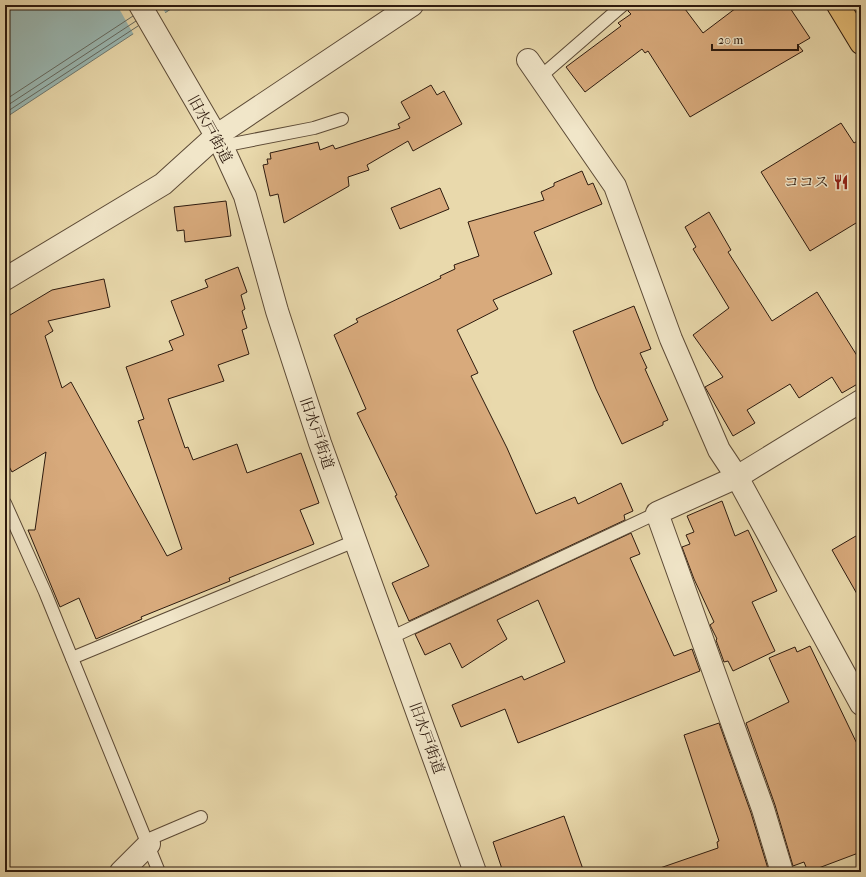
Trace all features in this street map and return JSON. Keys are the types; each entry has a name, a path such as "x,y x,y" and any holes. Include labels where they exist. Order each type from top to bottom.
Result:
{"highway":[{"path":"838,5 861,43"}],"street":[{"name":"旧水戸街道","path":"140,5 214,134 245,196 277,311 320,443 475,872"},
{"path":"5,279 163,184 214,134 412,5"},
{"path":"534,68 615,186 671,340 719,450 737,477 861,704"},
{"path":"782,872 763,809 657,513 737,477 861,402"},
{"path":"121,872 148,842"}],"lane":[{"path":"534,68 623,5"},
{"path":"214,134 314,128 342,119"},
{"path":"5,503 72,658 159,872"},
{"path":"390,638 657,513"},
{"path":"72,658 355,541"},
{"path":"148,842 201,816"}],"water":[{"path":"5,5 177,5 5,118"}],"pier":[{"path":"117,5 161,5 166,14 134,35"}],"building":[{"path":"630,5 682,5 703,33 740,5 788,5 810,38 798,45 803,51 690,117 648,51 645,53 642,49 585,92 566,67 621,26 618,23 631,14 628,11"},
{"path":"431,85 437,95 444,91 462,124 413,151 408,141 367,165 369,170 348,177 349,186 284,223 278,194 270,196 263,165 268,164 267,159 271,159 270,153 318,142 320,150 333,145 335,149 400,128 398,124 410,118 401,102"},
{"path":"841,123 854,143 861,139 861,220 810,251 761,172"},
{"path":"582,171 588,185 593,183 602,204 534,232 552,274 493,300 498,309 457,330 478,373 471,376 507,448 536,514 575,497 578,504 621,483 633,511 624,515 625,520 409,621 392,583 429,566 395,496 397,495 357,413 366,409 334,335 358,322 356,319 441,278 440,276 455,269 454,265 479,256 468,222 544,200 541,192 554,186 554,183"},
{"path":"440,188 449,209 400,229 391,208"},
{"path":"226,201 231,236 185,242 184,230 177,231 174,207"},
{"path":"709,212 731,250 728,252 772,321 817,292 861,362 861,382 842,393 832,377 799,398 790,384 747,410 755,423 733,436 705,387 723,377 693,335 729,308 693,249 696,247 685,227"},
{"path":"238,267 247,292 241,295 245,309 242,311 247,328 242,330 249,354 218,365 224,381 168,399 185,448 188,447 193,460 237,444 247,473 301,453 319,503 300,510 314,544 229,578 230,581 141,617 142,619 96,639 79,598 60,607 28,530 35,530 46,452 12,472 5,459 5,318 52,290 104,279 110,307 48,321 53,331 45,336 62,388 71,382 167,556 182,549 138,421 144,419 126,367 173,350 169,341 184,335 171,301 208,287 205,280"},
{"path":"634,306 651,349 640,353 647,368 645,369 668,420 663,422 663,425 622,444 596,389 573,331"},
{"path":"722,501 735,536 748,530 777,591 752,602 775,651 733,671 728,661 724,662 716,640 717,639 710,625 714,622 694,579 682,547 690,544 686,535 694,532 687,516"},
{"path":"631,533 640,554 630,558 674,656 692,649 700,671 518,743 505,709 461,727 452,705 522,676 524,680 565,662 538,600 497,620 507,639 462,668 450,643 425,655 415,634"},
{"path":"861,533 861,601 832,550"},
{"path":"810,646 861,752 861,852 808,872 804,862 793,866 775,805 746,723 789,702 769,658 795,647 797,652"},
{"path":"719,723 751,813 769,872 660,872 660,868 718,848 717,842 719,841 684,735"},
{"path":"564,816 584,872 503,872 493,842"}],"place":[{"name":"ココス","path":"841,182"}]}
